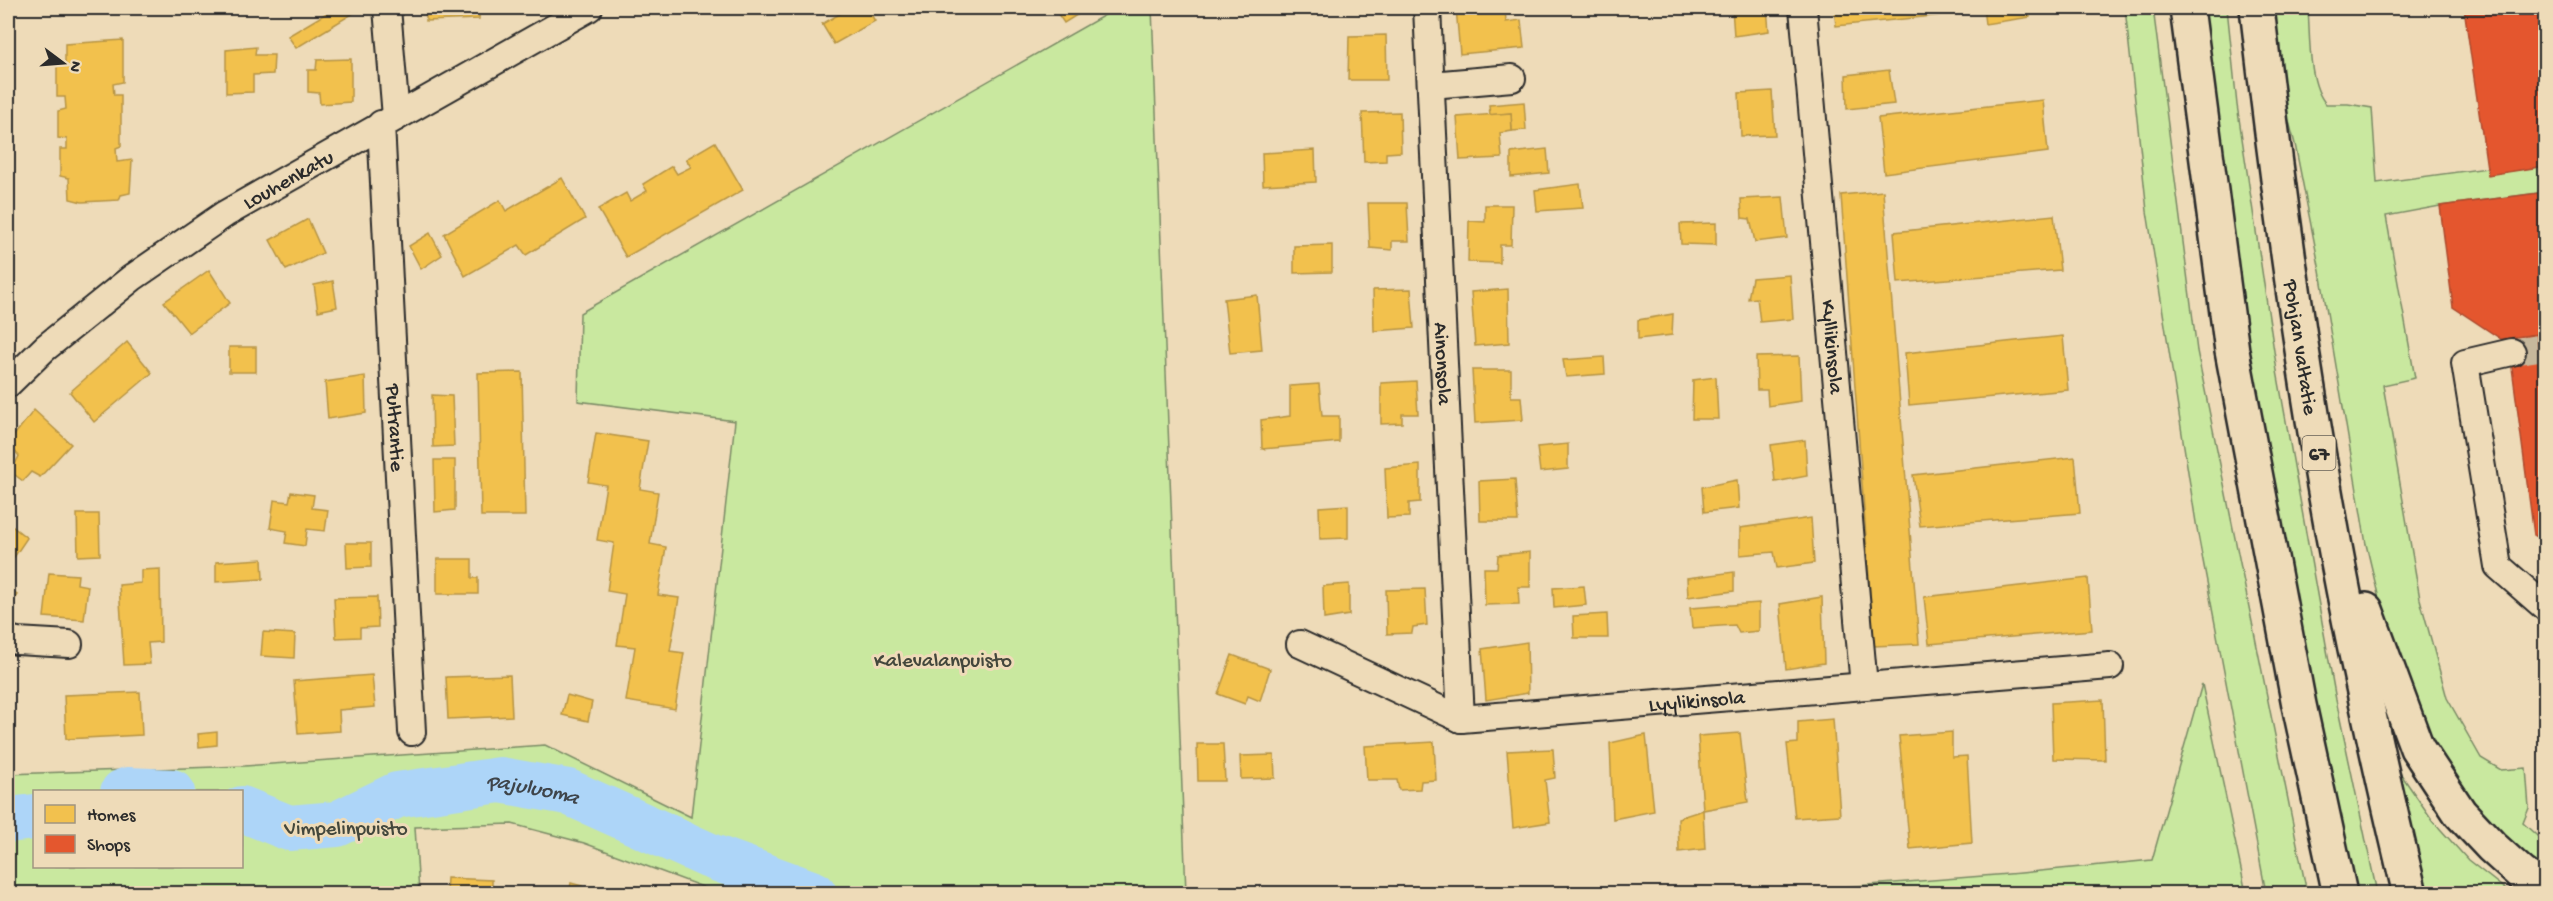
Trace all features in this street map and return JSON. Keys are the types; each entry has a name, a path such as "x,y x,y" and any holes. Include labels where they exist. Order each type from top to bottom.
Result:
{"highway":[{"path":"2187,8 2232,351 2299,705 2340,894"},
{"name":"Pohjan valtatie","path":"2257,8 2271,133 2323,481 2378,759 2410,894"},
{"path":"2323,481 2384,664 2417,748 2460,813 2492,847 2534,883"}],"street":[{"name":"Pultrantie","path":"387,8 390,69 389,120 412,732"},
{"name":"Louhenkatu","path":"8,384 45,348 132,278 225,214 590,8"},
{"name":"Ainonsola","path":"1427,8 1461,718"},
{"name":"Kyllikinsola","path":"1803,8 1864,686"},
{"path":"1431,85 1512,78"},
{"path":"2512,352 2465,363 2498,566 2546,608"},
{"path":"8,639 69,644"},
{"name":"Lyylikinsola","path":"1300,644 1461,718 2109,666"}],"green space":[{"name":"Kalevalanpuisto","path":"1117,8 1152,8 1186,893 719,893 584,843 512,824 415,827 419,893 8,893 8,774 245,766 545,745 691,817 735,421 578,401 580,313"},
{"path":"2125,8 2153,8 2197,351 2307,893 2266,893 2197,529 2147,211"},
{"path":"2203,8 2227,8 2237,105 2277,371 2336,700 2377,893 2355,893 2329,781 2262,423 2232,247"},
{"path":"2272,8 2308,8 2313,72 2320,95 2326,104 2348,104 2372,108 2377,183 2487,168 2489,174 2545,166 2545,192 2440,206 2386,216 2415,378 2383,385 2420,599 2447,698 2481,758 2501,770 2526,768 2529,808 2523,823 2545,843 2545,873 2501,836 2455,778 2421,726 2390,645 2366,544 2320,271 2295,144 2284,103"},
{"path":"2202,684 2246,893 1769,893 2152,860"},
{"path":"2396,767 2433,821 2468,860 2510,893 2426,893"}],"building: Homes":[{"path":"335,8 362,8 296,48 288,36"},
{"path":"426,8 479,8 479,19 426,21"},
{"path":"850,8 867,8 875,21 834,44 822,24"},
{"path":"1054,8 1088,8 1064,23"},
{"path":"1456,8 1505,8 1506,22 1521,20 1524,48 1460,54"},
{"path":"1732,8 1767,8 1769,31 1734,36"},
{"path":"1834,8 1952,8 1952,14 1836,26"},
{"path":"1983,8 2029,8 2030,17 1985,24"},
{"path":"1386,35 1387,80 1348,80 1349,36"},
{"path":"123,40 123,82 113,84 114,95 121,95 121,146 116,148 117,162 132,160 130,193 121,195 119,200 82,202 70,199 69,178 60,176 60,149 67,149 67,139 58,138 58,111 66,109 65,97 57,97 57,66 65,65 65,44"},
{"path":"256,47 255,55 274,55 273,74 253,75 253,92 226,93 226,50"},
{"path":"351,59 351,102 320,104 319,93 308,92 308,70 316,70 317,60"},
{"path":"1889,70 1894,104 1847,109 1846,75"},
{"path":"1772,91 1775,135 1741,136 1739,93"},
{"path":"2043,100 2048,152 1884,173 1878,118"},
{"path":"1524,102 1526,130 1512,131 1511,113 1490,115 1489,105"},
{"path":"1400,112 1401,152 1386,153 1386,161 1364,162 1362,113"},
{"path":"1511,113 1512,131 1500,133 1502,158 1460,160 1457,117"},
{"path":"715,142 743,190 626,257 598,209 626,193 630,201 647,191 643,184 672,166 677,174 691,167 686,159"},
{"path":"1547,149 1549,173 1511,177 1511,153"},
{"path":"1315,150 1316,182 1263,185 1262,153"},
{"path":"562,178 585,219 526,255 519,245 465,276 444,234 500,200 506,211"},
{"path":"1580,184 1583,208 1537,211 1535,190"},
{"path":"1883,191 1919,644 1874,646 1841,195"},
{"path":"1783,197 1787,238 1755,242 1750,219 1742,218 1741,199"},
{"path":"1368,203 1407,203 1409,241 1392,241 1392,250 1370,248"},
{"path":"1485,205 1512,205 1511,245 1500,245 1500,263 1468,262 1469,221 1485,222"},
{"path":"2054,215 2060,270 1898,283 1894,232"},
{"path":"308,219 323,253 286,270 270,240"},
{"path":"1716,223 1716,245 1681,244 1680,224"},
{"path":"430,233 442,255 421,269 409,246"},
{"path":"1332,245 1332,272 1294,273 1294,246"},
{"path":"209,270 230,303 189,333 164,302"},
{"path":"1790,275 1793,319 1760,322 1757,298 1748,299 1752,278"},
{"path":"333,281 337,307 318,311 314,285"},
{"path":"1411,289 1414,328 1374,331 1373,290"},
{"path":"1508,289 1509,343 1475,346 1471,292"},
{"path":"1257,295 1262,350 1230,353 1224,299"},
{"path":"1673,314 1672,335 1638,339 1638,320"},
{"path":"2063,336 2068,390 1909,405 1905,353"},
{"path":"127,342 152,373 94,422 70,392"},
{"path":"229,347 256,347 256,372 229,372"},
{"path":"1799,356 1801,401 1768,406 1767,390 1757,390 1756,357"},
{"path":"1604,357 1605,374 1566,377 1563,360"},
{"path":"1472,370 1511,370 1511,397 1521,397 1523,420 1475,423"},
{"path":"522,372 525,516 481,516 478,373"},
{"path":"365,376 366,413 328,419 325,382"},
{"path":"1716,377 1718,419 1692,419 1693,380"},
{"path":"1416,381 1418,414 1402,414 1402,423 1381,424 1381,383"},
{"path":"1319,384 1322,416 1339,416 1339,442 1262,449 1261,420 1290,416 1290,386"},
{"path":"432,395 452,396 454,446 433,447"},
{"path":"34,410 71,444 40,477 31,472 23,481 11,472 19,456 8,443"},
{"path":"596,433 648,441 640,489 658,492 650,544 666,547 658,595 679,598 670,651 684,653 675,709 626,701 635,647 617,645 625,594 607,591 614,543 597,540 606,485 588,482"},
{"path":"1805,440 1807,476 1775,482 1771,445"},
{"path":"1568,444 1568,469 1540,472 1537,447"},
{"path":"2075,457 2080,513 1920,526 1913,475"},
{"path":"434,460 455,460 455,510 435,512"},
{"path":"1420,465 1420,502 1409,503 1409,517 1387,518 1385,468"},
{"path":"1515,479 1518,521 1480,521 1479,481"},
{"path":"1737,480 1739,508 1704,512 1702,487"},
{"path":"291,492 314,495 312,508 328,510 325,531 307,529 305,546 285,543 287,531 270,528 274,500 289,502"},
{"path":"1348,505 1348,538 1320,539 1319,507"},
{"path":"77,514 99,514 100,555 78,556"},
{"path":"1811,518 1814,563 1777,568 1774,552 1740,555 1740,528"},
{"path":"8,523 27,538 8,566"},
{"path":"346,543 371,543 371,567 347,568"},
{"path":"1530,552 1530,587 1518,587 1519,604 1485,605 1484,568 1497,568 1498,555"},
{"path":"262,559 263,579 216,582 216,562"},
{"path":"437,559 472,559 472,578 478,578 478,594 437,594"},
{"path":"160,569 161,642 148,643 150,664 124,665 119,585 141,583 141,570"},
{"path":"1734,572 1734,591 1688,597 1687,578"},
{"path":"49,573 78,575 77,584 88,586 84,620 44,617"},
{"path":"2088,578 2092,630 1929,644 1924,597"},
{"path":"1349,584 1349,615 1324,619 1323,586"},
{"path":"1584,586 1586,605 1554,608 1553,588"},
{"path":"8,588 17,595 8,608"},
{"path":"1425,589 1427,625 1413,627 1412,633 1387,634 1386,590"},
{"path":"377,597 378,627 360,628 360,637 336,638 334,598"},
{"path":"1822,597 1824,663 1786,669 1780,604"},
{"path":"1759,603 1759,631 1739,633 1735,625 1692,628 1690,608"},
{"path":"1607,614 1608,638 1574,638 1573,616"},
{"path":"263,632 295,634 294,658 261,656"},
{"path":"1527,642 1528,693 1486,700 1482,649"},
{"path":"1232,655 1270,669 1260,701 1248,696 1245,704 1218,694"},
{"path":"372,675 375,707 339,710 340,731 298,734 294,681"},
{"path":"510,675 512,716 448,719 446,677"},
{"path":"140,692 142,735 66,739 64,695"},
{"path":"567,695 592,702 588,721 562,715"},
{"path":"2103,700 2105,760 2053,759 2051,703"},
{"path":"1833,719 1840,815 1795,818 1787,744 1798,743 1798,722"},
{"path":"217,732 217,745 199,747 198,734"},
{"path":"1952,732 1952,757 1967,756 1972,843 1910,849 1899,736"},
{"path":"1740,733 1748,802 1703,810 1698,736"},
{"path":"1646,735 1654,811 1613,819 1610,743"},
{"path":"1434,742 1436,780 1421,781 1420,789 1399,790 1397,780 1367,780 1365,746"},
{"path":"1197,744 1223,744 1225,781 1198,781"},
{"path":"1553,749 1555,778 1545,780 1550,822 1513,828 1507,751"},
{"path":"1274,755 1275,778 1241,779 1240,756"},
{"path":"1703,810 1705,849 1679,852 1678,818"},
{"path":"447,878 492,880 492,894 446,894"},
{"path":"571,883 582,886 580,894 569,894"}],"building: Shops":[{"path":"2464,8 2546,8 2546,166 2488,175"},
{"path":"2546,192 2546,333 2501,339 2453,307 2440,206"},
{"path":"2546,333 2546,356 2528,358 2525,336"},
{"path":"2546,356 2546,542 2534,535 2511,360"}],"waterway":[{"name":"Pajuluoma","path":"243,809 289,828 337,824 397,795 500,780 568,792 710,856 814,894"},
{"name":"Pajuluoma","path":"8,820 33,817"}],"tunnel":[{"path":"2512,352 2546,347"}],"park label":[{"name":"Vimpelinpuisto","path":"346,827"}]}
